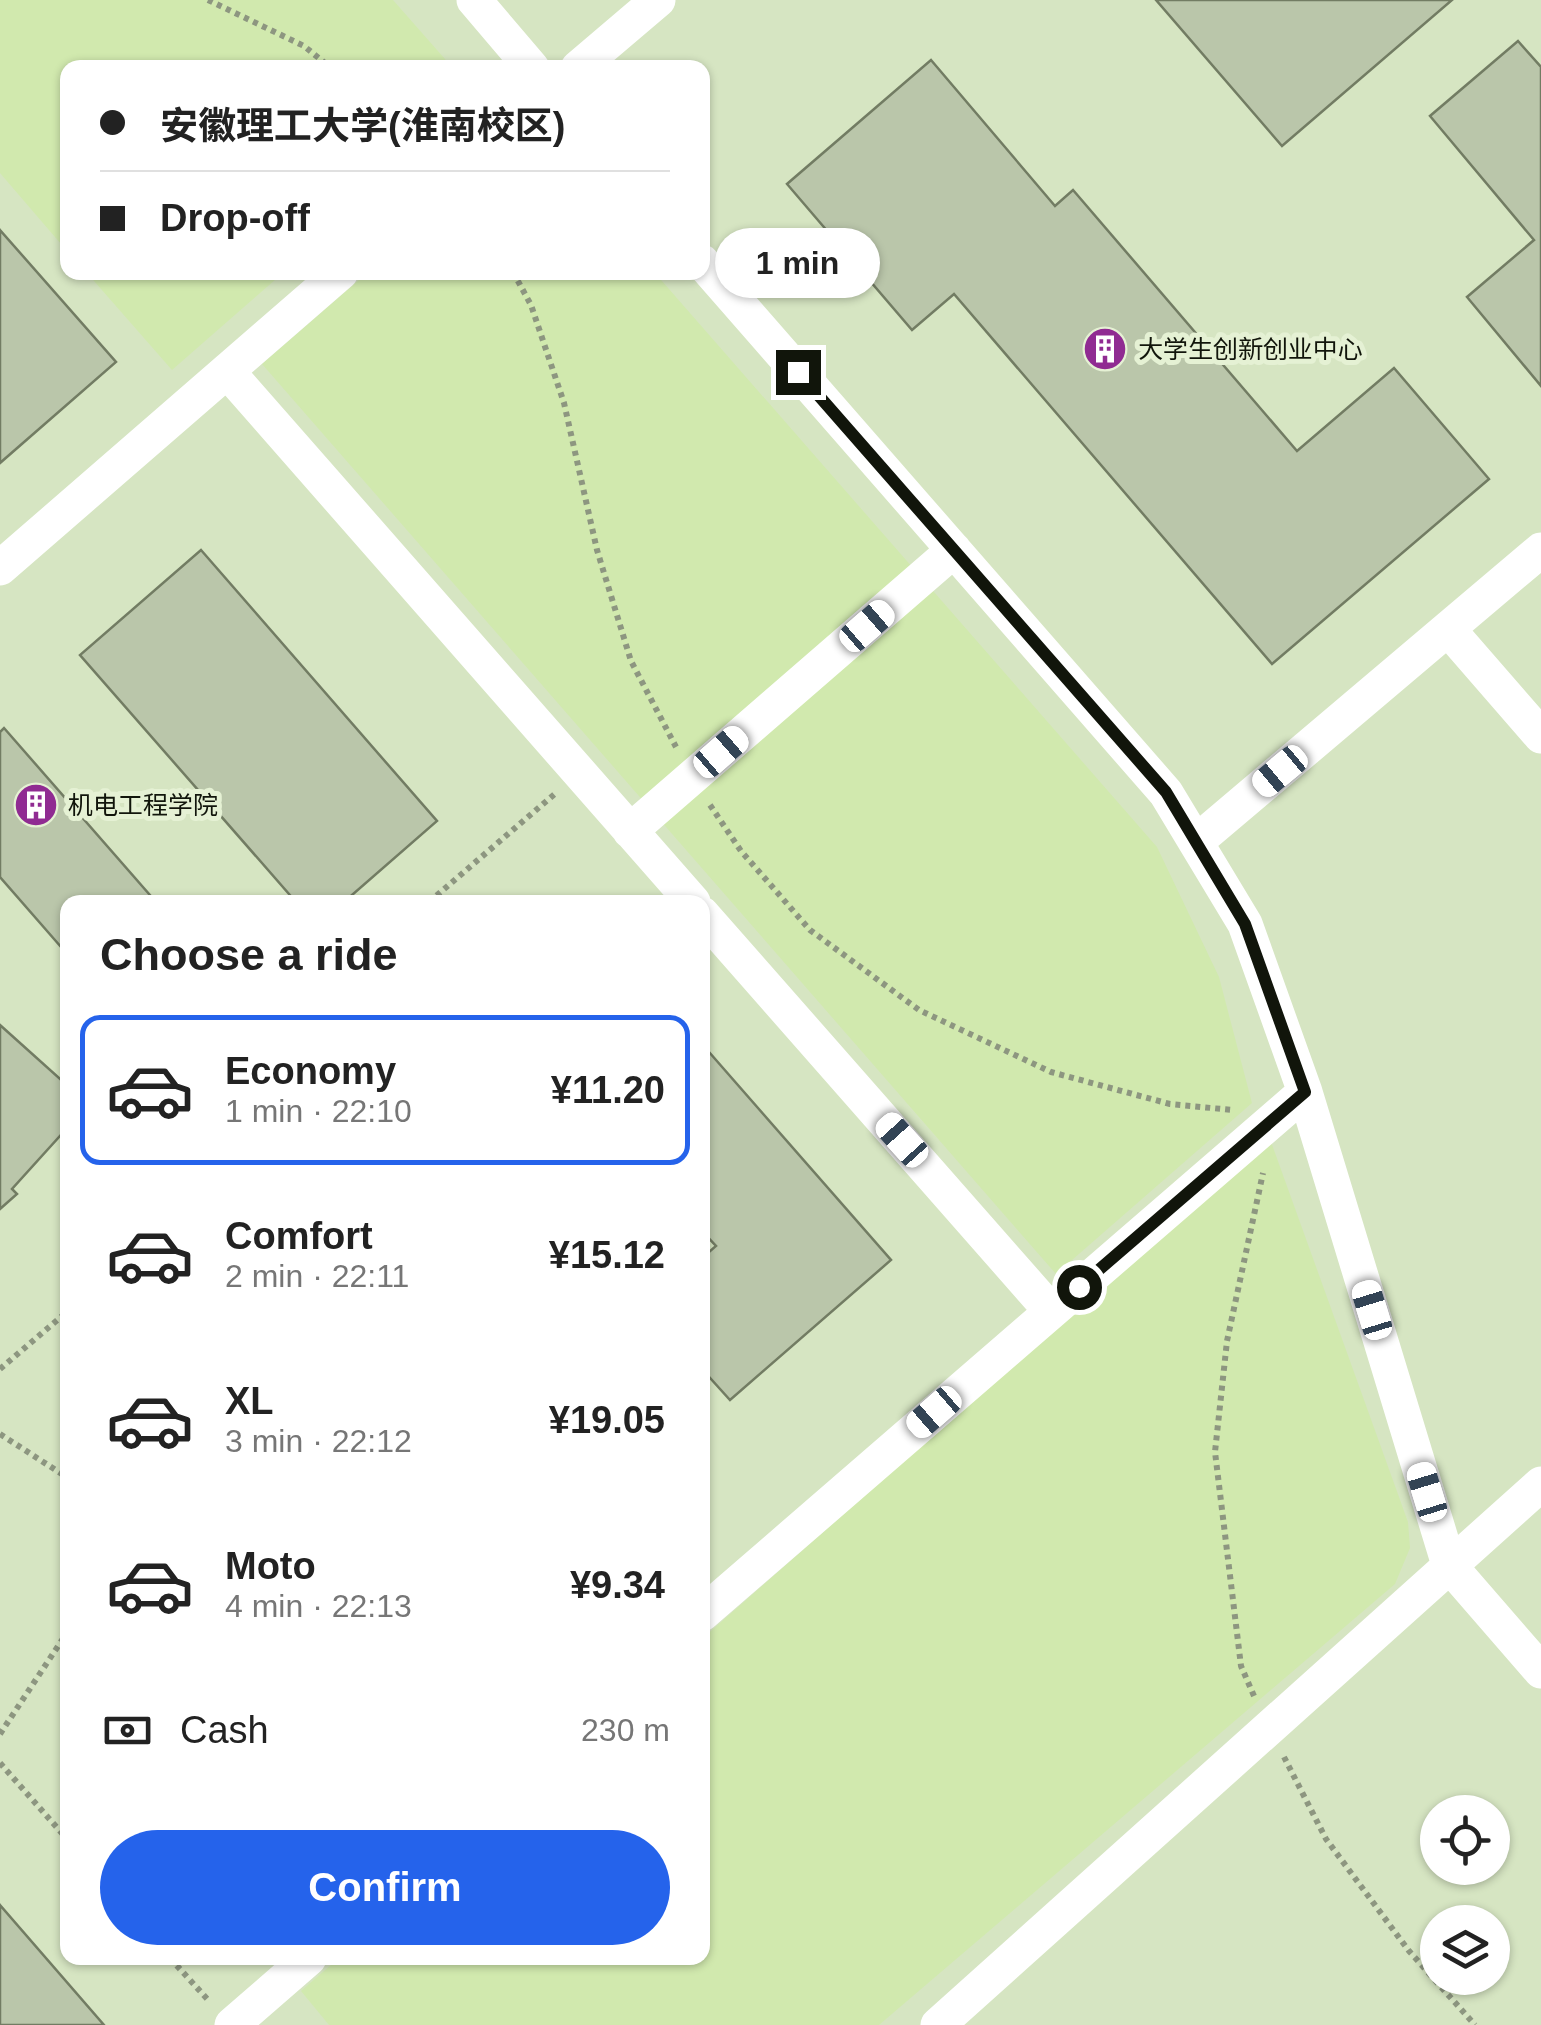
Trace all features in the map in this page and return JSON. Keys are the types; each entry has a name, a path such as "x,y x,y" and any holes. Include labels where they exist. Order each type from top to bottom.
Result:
{"lane":[{"path":"474,0 525,60"},
{"path":"587,60 658,0"},
{"path":"710,271 1166,792 1245,924 1287,1108 1450,1565 1541,1671"},
{"path":"0,568 332,280"},
{"path":"227,371 630,831 679,895"},
{"path":"630,831 954,550"},
{"path":"1196,842 1541,550"},
{"path":"1448,628 1541,736"},
{"path":"710,931 1050,1311"},
{"path":"710,1607 1287,1108"},
{"path":"938,2025 1541,1484"},
{"path":"225,2018 299,1965"}],"path":[{"path":"208,0 304,46 322,60"},
{"path":"518,280 531,305 564,403 598,550 631,662 692,777 740,850 810,930 919,1010 1051,1072 1170,1104 1287,1108 1226,1341 1215,1452 1241,1666 1268,1728 1326,1839 1408,1951 1475,2025"},
{"path":"437,895 579,773"},
{"path":"0,1369 60,1318"},
{"path":"0,1434 60,1473"},
{"path":"0,1734 60,1643"},
{"path":"0,1763 60,1831"},
{"path":"176,1965 225,2018"}],"shaded area":[{"path":"0,0 1541,0 1541,2025 0,2025"}],"green space":[{"path":"0,0 393,0 446,60 60,60 60,243 0,173"},
{"path":"93,280 275,280 172,370"},
{"path":"359,280 661,280 1157,847 1219,977 1252,1103 1056,1274 262,364"},
{"path":"1270,1139 1408,1522 1410,1548 1395,1584 879,2025 329,2025 301,1991 331,1965 710,1965 710,1632"}],"building":[{"path":"1156,0 1452,0 1282,146"},
{"path":"1518,41 1541,67 1541,386 1467,297 1534,240 1430,116"},
{"name":"大学生创新创业中心","path":"931,60 1055,206 1073,190 1297,451 1394,368 1489,479 1272,664 954,294 912,330 787,184"},
{"path":"0,230 116,362 0,463"},
{"path":"201,550 437,821 352,895 290,895 80,655"},
{"name":"机电工程学院","path":"4,728 150,895 60,895 60,946 0,877 0,732"},
{"path":"0,1025 60,1079 60,1136 12,1189 17,1194 0,1209"},
{"path":"710,1053 891,1260 730,1400 710,1378 710,1251 716,1246 710,1240"},
{"path":"0,1905 104,2025 0,2025"}],"place":[{"name":"大学生创新创业中心","path":"1105,349"},
{"name":"机电工程学院","path":"36,805"}],"route":[{"path":"798,372 1166,792 1245,924 1305,1092 1079,1287"}]}
